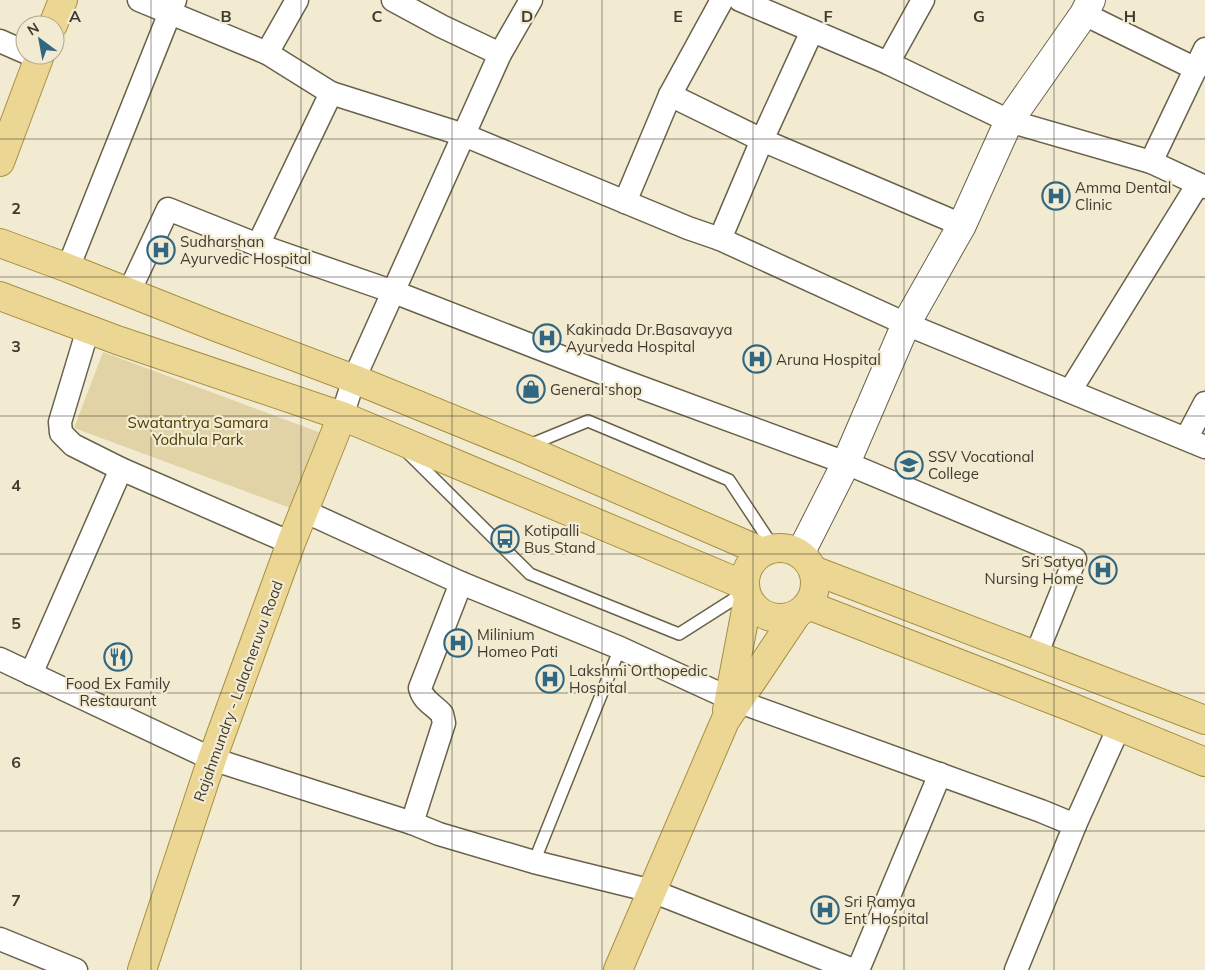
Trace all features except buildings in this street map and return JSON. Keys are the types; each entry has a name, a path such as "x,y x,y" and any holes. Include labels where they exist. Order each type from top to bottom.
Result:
{"main road":[{"path":"57,15 63,0"},
{"path":"0,162 31,65"},
{"path":"0,244 68,268 354,379 788,556 1205,720"},
{"path":"0,296 88,329 342,416 746,592 754,608 764,615 786,618 802,610 1119,727 1205,762"},
{"name":"Rajahmundry - Lalacheruvu Road","path":"142,970 212,759 291,543 342,416"},
{"path":"618,970 731,707 813,594 815,582 788,556 755,558 745,575 746,592 731,707"}],"street":[{"path":"139,0 173,7 267,53 331,93 464,135 720,239 906,324 1195,443 1205,403"},
{"path":"267,53 297,0"},
{"path":"393,0 441,26 500,54"},
{"path":"342,416 354,379 500,54 531,0"},
{"path":"625,202 670,95 722,0"},
{"path":"740,0 888,63 1009,121 1151,162 1202,185 1070,391"},
{"path":"888,63 923,0"},
{"path":"68,268 173,7"},
{"path":"788,556 846,463 906,324 962,225 1009,121 1087,7 1196,69"},
{"path":"720,239 762,140 812,31"},
{"path":"0,41 15,47"},
{"path":"1151,162 1205,49"},
{"path":"258,245 331,93"},
{"path":"670,95 762,140 962,225"},
{"path":"129,292 168,209 258,245 394,292 618,379 846,463 1075,559 1036,655"},
{"path":"88,329 60,422 61,433 73,445 121,469 291,543"},
{"path":"31,674 121,469"},
{"path":"304,511 461,583 620,648 731,707 940,774 1075,825"},
{"path":"412,823 444,723 442,714 422,696 420,688 461,583"},
{"path":"0,659 212,759 412,823 439,834 534,862 652,891 853,970"},
{"path":"1016,970 1075,825 1119,727"},
{"path":"858,970 940,774"},
{"path":"0,939 76,970"}],"lane":[{"path":"523,448 588,421 729,480 788,556"},
{"path":"393,438 530,574 679,634 746,592"},
{"path":"534,862 620,648"}],"green space":[{"name":"Swatantrya Samara Yodhula Park","path":"103,352 321,433 293,509 74,428"}],"place":[{"name":"Amma Dental Clinic","path":"1056,196"},
{"name":"Sudharshan Ayurvedic Hospital","path":"161,250"},
{"name":"Kakinada Dr.Basavayya Ayurveda Hospital","path":"547,338"},
{"name":"Aruna Hospital","path":"757,359"},
{"name":"General shop","path":"531,389"},
{"name":"SSV Vocational College","path":"909,465"},
{"name":"Kotipalli Bus Stand","path":"505,539"},
{"name":"Sri Satya Nursing Home","path":"1103,570"},
{"name":"Milinium Homeo Pati","path":"458,643"},
{"name":"Food Ex Family Restaurant","path":"118,657"},
{"name":"Lakshmi Orthopedic Hospital","path":"550,679"},
{"name":"Sri Ramya Ent Hospital","path":"825,910"}]}
